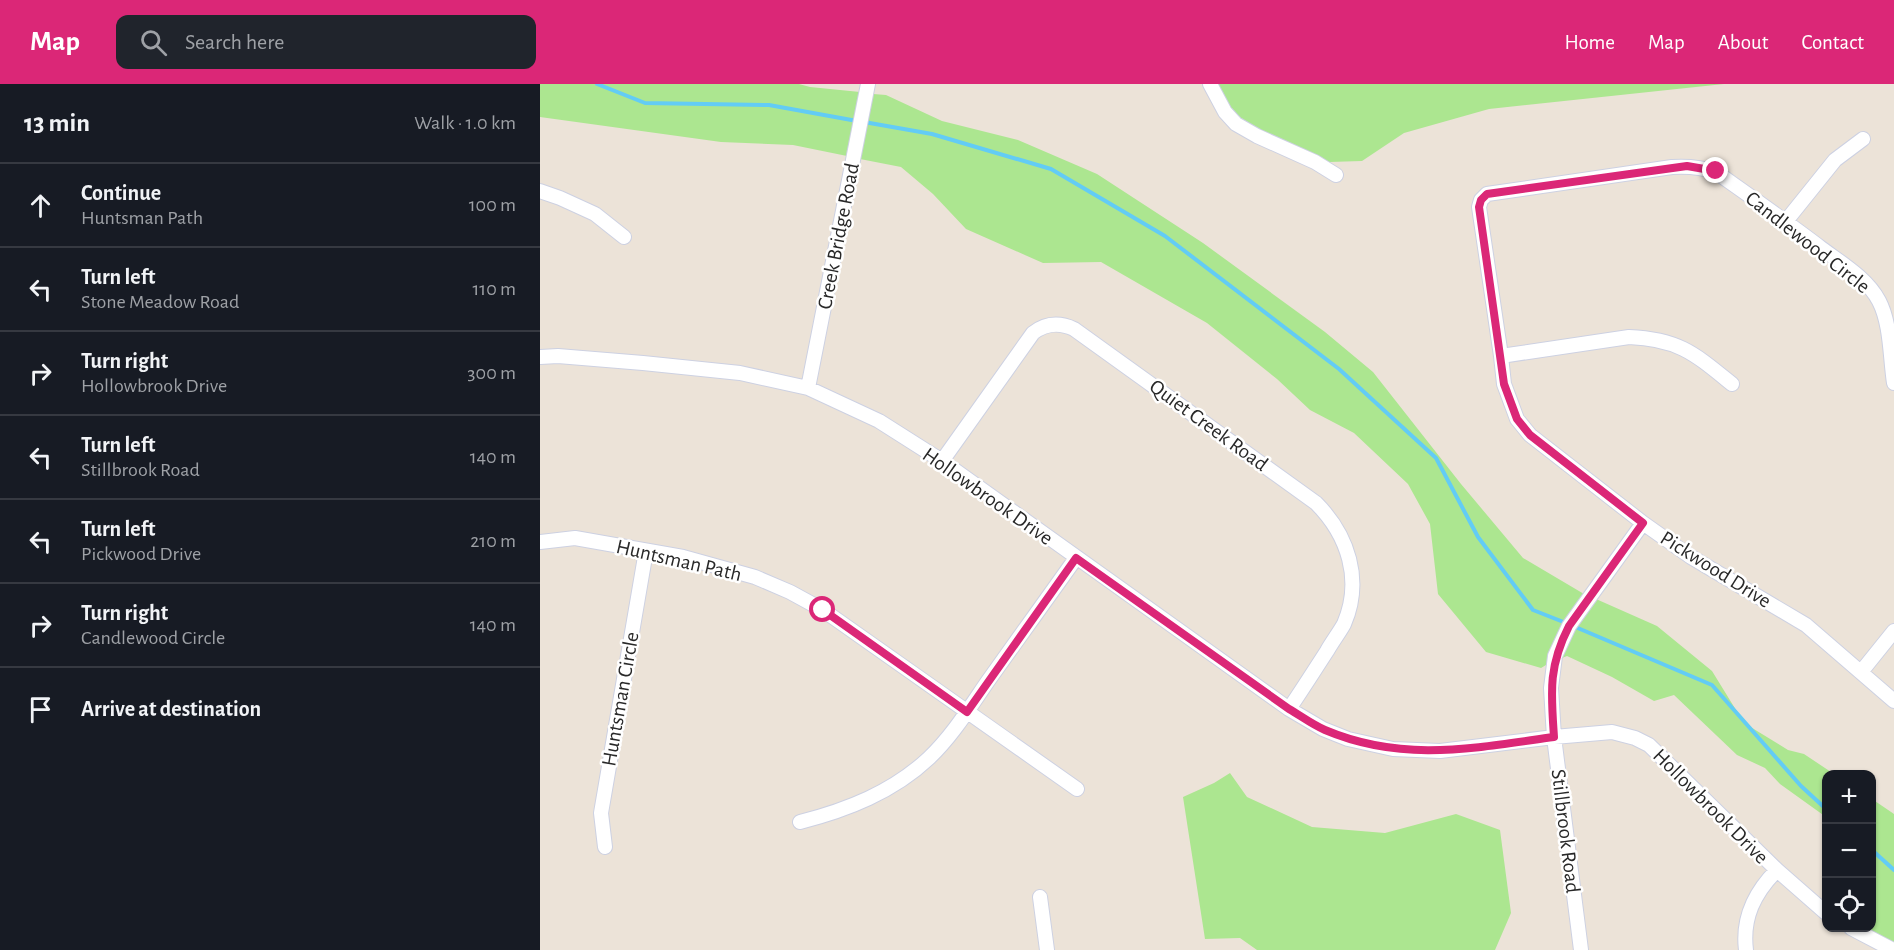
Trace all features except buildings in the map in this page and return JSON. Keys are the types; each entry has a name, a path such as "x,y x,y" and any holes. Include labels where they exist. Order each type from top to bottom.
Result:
{"street":[{"name":"Creek Bridge Road","path":"808,388 868,84"},
{"path":"1210,84 1220,105 1236,123 1257,136 1316,162 1336,175"},
{"path":"1786,221 1835,160 1863,139"},
{"name":"Candlewood Circle","path":"1481,200 1487,194 1687,166 1716,171 1786,221 1870,288 1885,316 1894,383"},
{"path":"540,191 595,214 624,237"},
{"name":"Pickwood Drive","path":"1481,200 1479,207 1504,384 1509,402 1530,435 1643,523 1691,557 1806,625 1894,701"},
{"name":"Quiet Creek Road","path":"942,461 1033,333 1043,326 1054,324 1074,328 1316,503 1329,515 1343,538 1352,573 1349,609 1343,625 1289,709"},
{"path":"1501,356 1629,337 1650,338 1667,341 1683,348 1697,356 1732,384"},
{"name":"Hollowbrook Drive","path":"540,357 558,356 740,373 808,388 879,421 942,461 1289,709 1331,733 1370,745 1393,749 1440,751 1612,732 1635,738 1649,745 1777,870 1822,908"},
{"name":"Stillbrook Road","path":"1581,950 1554,737 1551,688 1553,667 1559,645 1569,626 1643,523"},
{"name":"Huntsman Path","path":"540,542 575,538 683,557 719,566 790,592 823,610 1077,789"},
{"name":"Huntsman Circle","path":"605,847 601,813 646,551"},
{"path":"800,822 830,815 870,799 907,776 930,757 967,712 1076,558"},
{"path":"1861,672 1894,631"},
{"path":"1746,950 1745,925 1749,908 1764,883 1777,870"},
{"path":"1040,897 1047,950"},
{"path":"1860,932 1893,950"}],"green space":[{"path":"540,84 799,84 860,92 847,156 793,145 721,142 540,117"},
{"path":"1217,84 1724,84 1489,109 1404,133 1362,161 1329,162 1261,131 1235,114"},
{"path":"873,94 886,95 942,121 1018,140 1097,174 1203,243 1325,332 1373,372 1461,484 1523,558 1584,594 1557,636 1546,665 1541,668 1486,652 1438,594 1430,524 1408,484 1354,433 1310,410 1277,379 1207,323 1101,262 1043,263 966,229 933,194 901,167 860,159"},
{"path":"1596,599 1657,626 1712,671 1744,723 1788,750 1804,754 1828,770 1822,770 1822,814 1780,784 1765,768 1737,755 1674,695 1654,701 1612,677 1567,656 1562,658 1575,629"},
{"path":"1230,773 1247,797 1312,827 1385,833 1456,814 1500,830 1511,913 1495,950 1257,950 1240,938 1205,939 1183,797"},
{"path":"1876,802 1894,814 1894,943 1873,932 1876,932"}],"waterway":[{"path":"597,84 645,103 769,105 857,121"},
{"path":"864,122 932,134 1051,169 1165,236 1339,369 1436,458 1478,537 1533,610 1566,623"},
{"path":"1573,626 1712,685 1801,786 1822,805"},
{"path":"1876,854 1894,870"}],"route":[{"path":"823,610 967,712 1076,558 1289,709 1323,729 1348,739 1393,749 1440,751 1554,737 1551,688 1553,667 1559,645 1569,626 1643,523 1530,435 1517,419 1504,384 1479,207 1481,200 1487,194 1672,167 1703,167 1716,171"}]}
